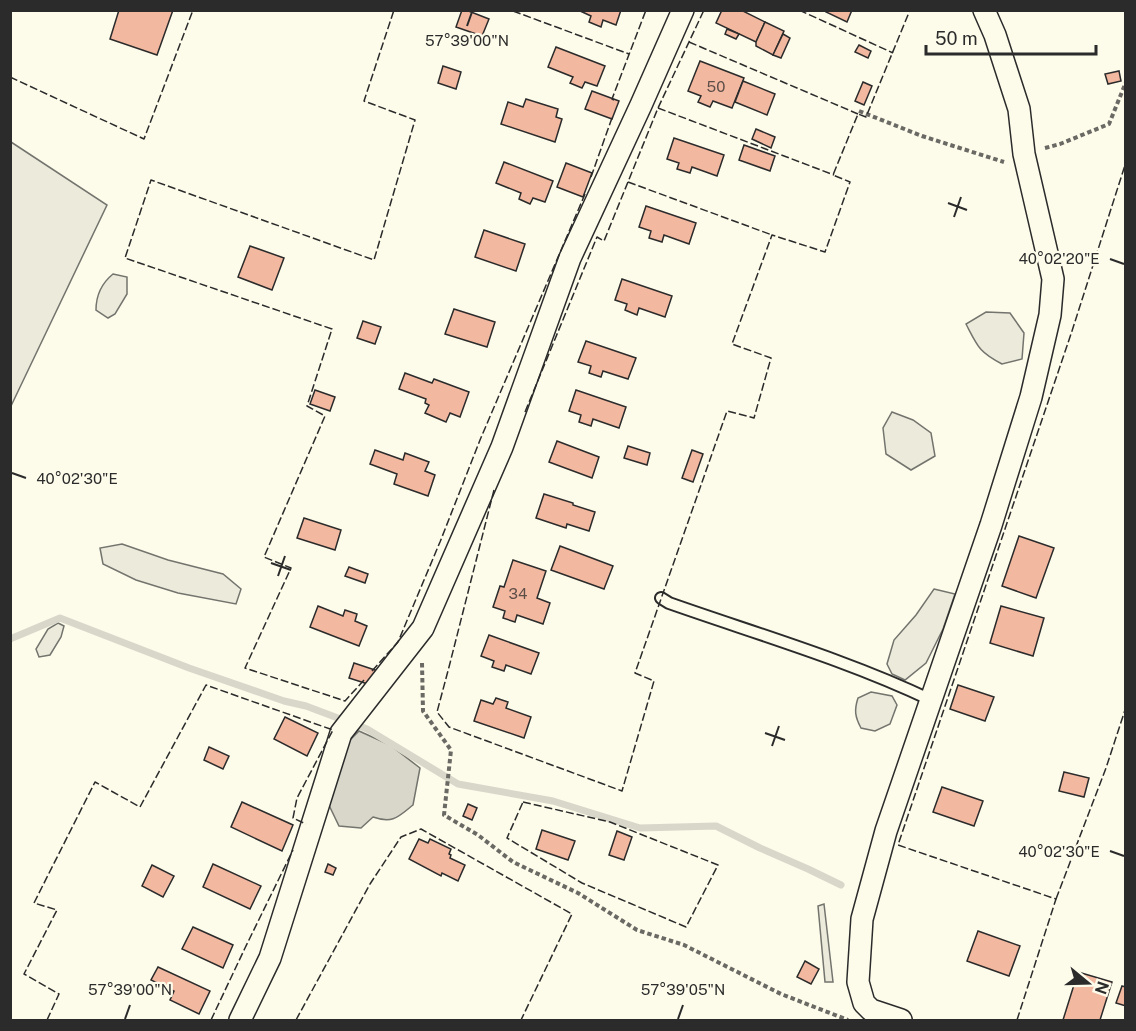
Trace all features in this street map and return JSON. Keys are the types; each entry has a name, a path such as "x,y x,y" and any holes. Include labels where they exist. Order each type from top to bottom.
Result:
{"street":[{"path":"240,1020 270,958 341,733 423,628 502,447 570,258 683,10"},
{"path":"901,1020 869,1015 864,1003 858,982 862,919 886,831 987,536 1028,408 1050,315 1053,279 1025,157 1019,109 995,35 984,10"}],"lane":[{"path":"661,598 669,603 894,682 931,700"}],"path":[{"path":"859,111 922,136 1002,162 1025,157 1109,124 1125,82"},
{"path":"423,628 423,711 451,750 444,815 478,835 513,862 578,893 637,930 684,945 781,994 848,1020"}],"shaded area":[{"path":"11,142 107,205 11,406"},
{"path":"113,274 127,277 127,294 115,314 108,318 96,310 96,305 100,290"},
{"path":"986,312 1010,313 1024,333 1022,359 1002,364 980,348 966,324"},
{"path":"892,412 913,420 931,433 935,456 911,470 886,454 883,428"},
{"path":"122,544 168,560 223,574 241,589 236,604 178,593 136,580 103,564 100,548"},
{"path":"934,589 955,594 943,629 926,663 905,680 892,674 887,664 894,640 916,615"},
{"path":"58,623 64,626 61,637 50,655 39,657 36,649 48,629"},
{"path":"871,692 892,696 897,705 890,724 875,731 861,728 856,713 858,698"},
{"path":"359,731 390,745 420,768 413,805 395,818 386,820 373,817 361,828 339,826 326,799 345,745"},
{"path":"824,904 833,982 825,982 818,906"}],"building":[{"path":"119,10 173,10 157,55 110,39"},
{"path":"462,10 489,19 482,36 456,27"},
{"path":"578,10 621,10 616,25 603,20 601,27 589,22 591,16"},
{"path":"722,10 741,10 765,22 756,42 716,23"},
{"path":"827,10 852,10 847,22 826,12"},
{"path":"765,22 784,31 773,55 756,46"},
{"path":"727,29 739,34 736,39 725,34"},
{"path":"783,34 790,38 781,58 773,55"},
{"path":"859,45 871,51 868,58 855,52"},
{"path":"556,47 605,66 597,86 585,82 582,88 570,83 573,77 548,67"},
{"path":"700,61 744,78 732,108 713,101 710,107 698,102 701,96 688,91"},
{"path":"443,66 461,72 456,89 438,83"},
{"path":"1119,71 1121,81 1108,84 1105,74"},
{"path":"743,81 775,94 767,115 735,102"},
{"path":"863,82 872,86 864,105 855,101"},
{"path":"592,91 619,101 612,119 585,109"},
{"path":"526,99 558,109 556,117 562,119 555,142 501,124 508,102 523,107"},
{"path":"756,129 775,137 771,148 752,139"},
{"path":"674,138 724,155 717,176 692,167 690,173 677,169 679,163 667,159"},
{"path":"744,145 775,156 770,171 739,160"},
{"path":"504,162 553,181 545,202 533,198 530,204 519,199 521,193 496,183"},
{"path":"566,163 592,173 583,197 557,187"},
{"path":"646,206 696,223 689,244 664,235 662,242 649,238 651,231 639,227"},
{"path":"484,230 525,244 516,271 475,257"},
{"path":"250,246 284,258 272,290 238,277"},
{"path":"622,279 672,296 665,317 639,308 637,315 625,310 627,304 615,300"},
{"path":"454,309 495,322 487,347 445,334"},
{"path":"363,321 381,327 375,344 357,338"},
{"path":"586,341 636,358 628,379 603,371 601,377 589,373 591,366 578,362"},
{"path":"405,373 432,383 434,379 469,392 460,417 450,413 446,422 425,413 429,405 425,403 426,399 399,389"},
{"path":"315,390 335,397 330,411 310,404"},
{"path":"576,390 626,407 619,428 593,419 591,426 579,422 581,415 569,411"},
{"path":"557,441 599,457 592,478 549,462"},
{"path":"628,446 650,453 647,465 624,458"},
{"path":"375,450 403,460 405,453 429,462 425,471 435,475 428,496 394,484 397,474 370,464"},
{"path":"692,450 703,454 693,482 682,478"},
{"path":"544,494 595,512 589,531 567,524 566,528 536,518"},
{"path":"304,518 341,530 335,550 297,538"},
{"path":"1019,536 1054,548 1036,598 1002,586"},
{"path":"560,546 613,566 604,589 551,570"},
{"path":"513,560 546,571 537,598 550,603 543,624 517,615 515,622 503,618 505,611 493,607 500,586 504,587"},
{"path":"349,567 368,574 365,583 345,576"},
{"path":"318,606 343,616 345,610 357,614 355,621 367,626 359,646 310,627"},
{"path":"1001,606 1044,618 1033,656 990,643"},
{"path":"489,635 539,653 531,674 506,665 504,671 492,667 494,661 481,656"},
{"path":"354,663 378,671 374,686 349,678"},
{"path":"958,685 994,697 985,721 950,709"},
{"path":"496,698 508,702 506,708 531,717 524,738 474,721 481,700 493,704"},
{"path":"285,717 318,733 307,756 274,739"},
{"path":"209,747 229,756 223,769 204,760"},
{"path":"1064,772 1089,778 1084,797 1059,791"},
{"path":"942,787 983,801 974,826 933,812"},
{"path":"242,802 293,825 282,851 231,827"},
{"path":"468,804 477,808 472,820 463,816"},
{"path":"542,830 575,841 568,860 536,849"},
{"path":"617,831 632,837 624,860 609,855"},
{"path":"419,839 428,843 430,839 451,849 450,858 465,865 458,881 442,873 441,876 409,859"},
{"path":"213,864 261,886 250,909 203,887"},
{"path":"328,864 336,868 333,875 325,872"},
{"path":"152,865 174,876 163,897 142,886"},
{"path":"193,927 233,945 223,968 182,949"},
{"path":"978,931 1020,946 1009,976 967,961"},
{"path":"805,961 819,969 811,984 797,977"},
{"path":"158,967 210,991 199,1014 170,1000 174,991 151,980"},
{"path":"1078,972 1112,982 1100,1020 1063,1020"},
{"path":"1122,986 1126,987 1126,1006 1116,1003"}],"waterway":[{"path":"10,639 60,618 189,668 284,701 306,706 367,729 458,784 553,801 640,828 716,826 841,885"}],"fence":[{"path":"10,77 144,139 193,10"},
{"path":"364,680 345,701 245,668 291,568 264,557 325,416 307,406 332,329 125,258 151,180 374,260 415,120 364,101 394,10"},
{"path":"614,100 612,99 646,10"},
{"path":"525,412 597,237 604,241 658,108 704,10"},
{"path":"799,10 893,53"},
{"path":"494,490 437,712 449,727 622,791 654,681 635,673 727,411 754,418 771,358 732,344 772,235 825,252 850,182 833,175 858,114 866,117 910,10"},
{"path":"513,11 629,54"},
{"path":"689,42 858,114"},
{"path":"658,108 834,175"},
{"path":"591,177 613,115"},
{"path":"1017,1020 1056,899 898,845 1072,331 1126,162"},
{"path":"628,182 772,235"},
{"path":"372,671 398,642 480,440 585,194"},
{"path":"47,1020 59,994 24,974 57,910 34,903 95,782 140,807 206,685 333,730 297,798 293,818 306,824"},
{"path":"1056,899 1106,768 1126,707"},
{"path":"523,802 610,822 718,865 686,927 582,883 507,838 523,802"},
{"path":"296,1020 370,884 401,837 421,829 572,914 521,1020"},
{"path":"211,1020 293,850"}]}
